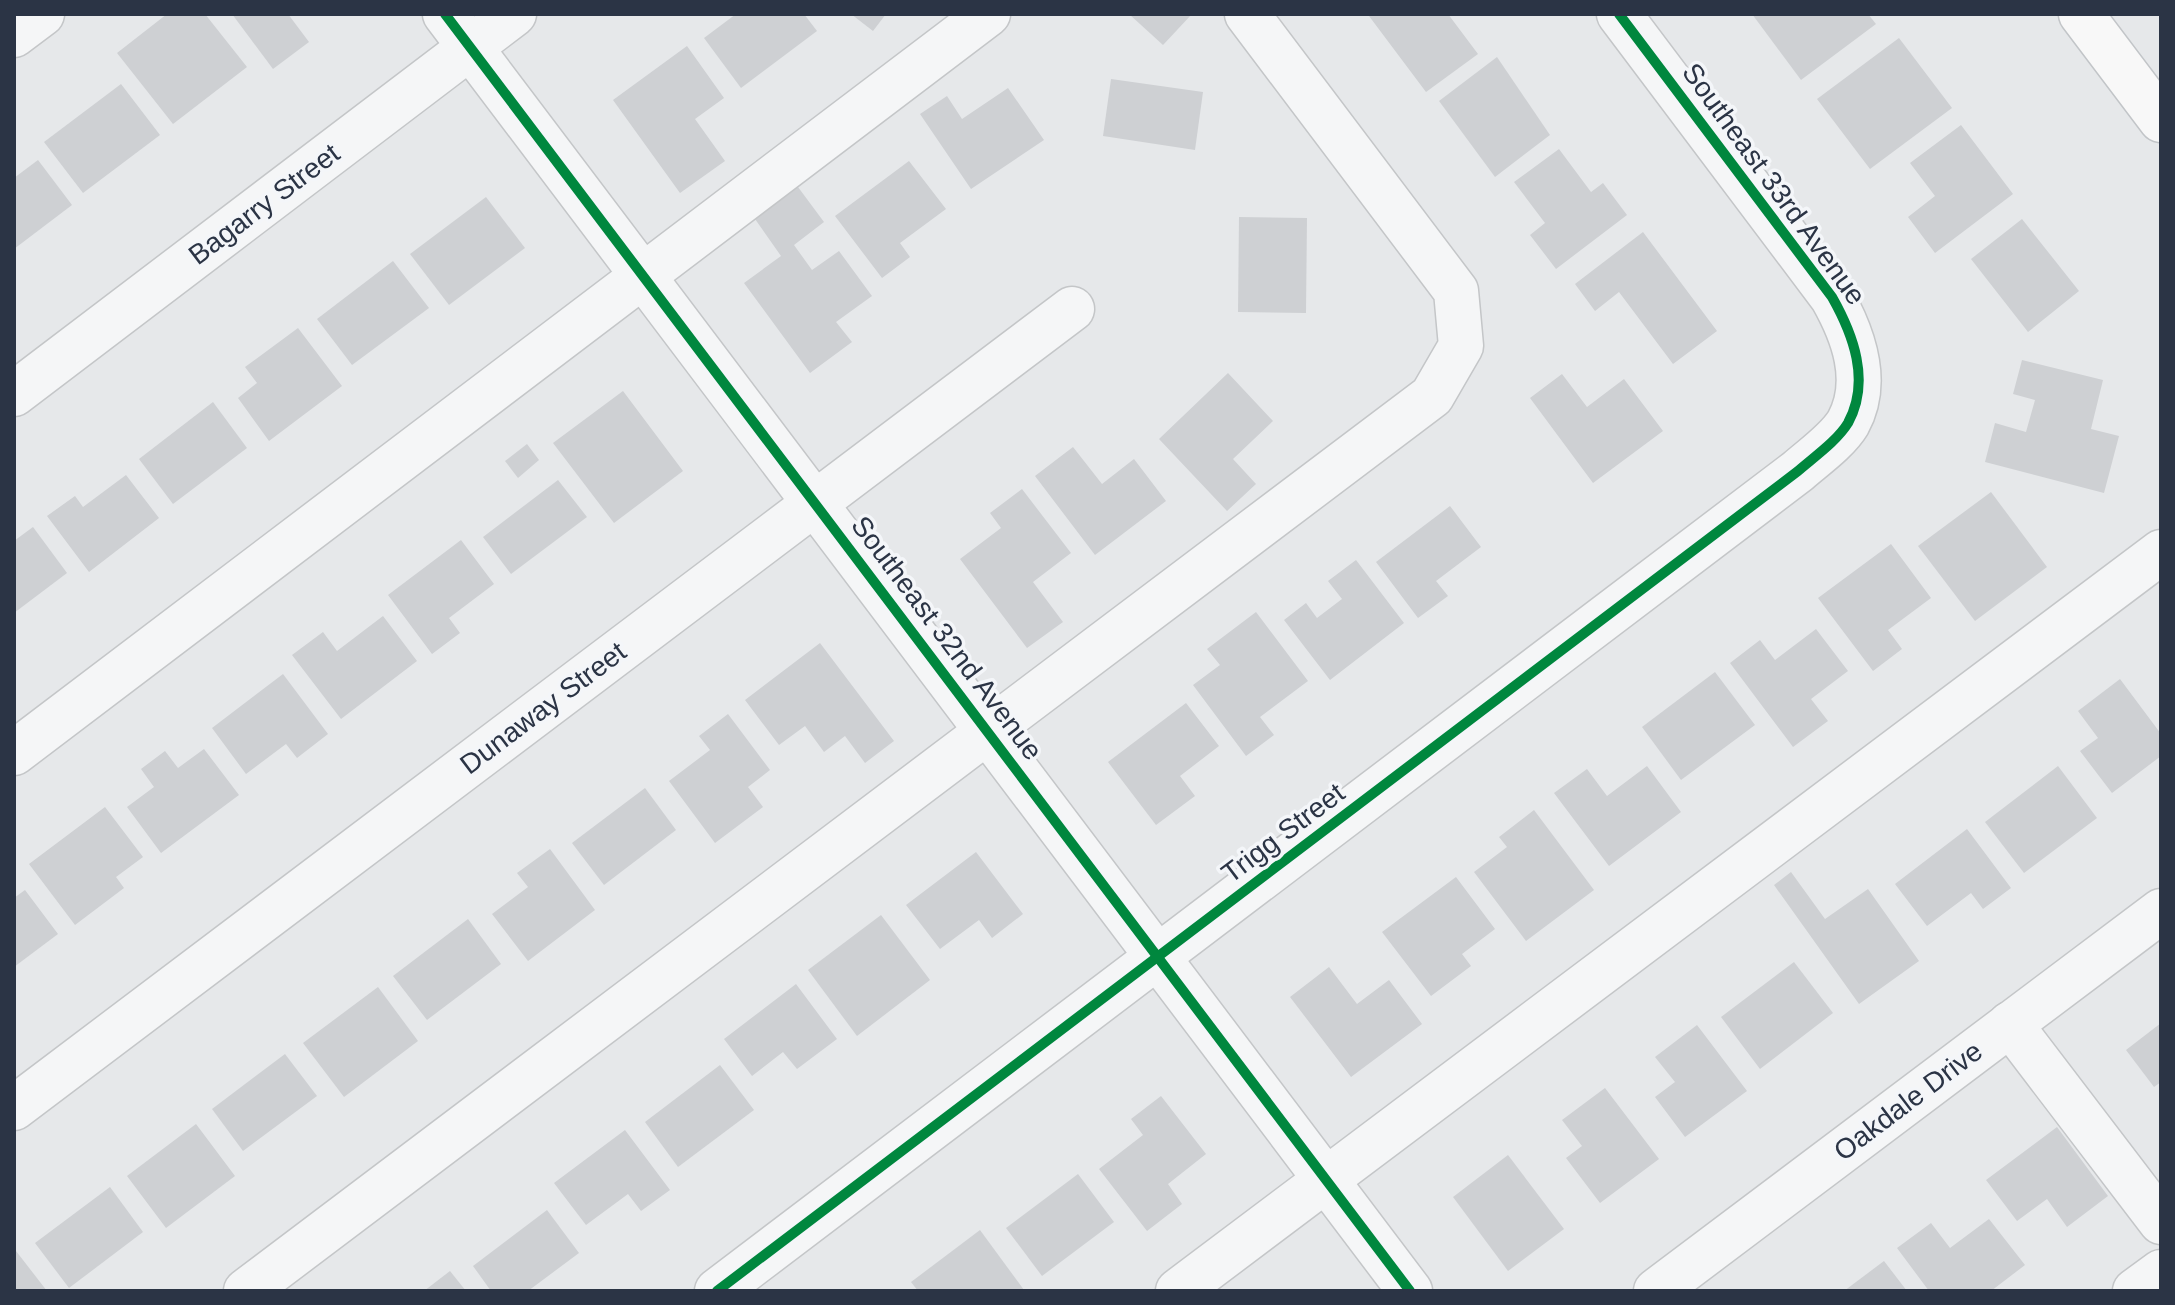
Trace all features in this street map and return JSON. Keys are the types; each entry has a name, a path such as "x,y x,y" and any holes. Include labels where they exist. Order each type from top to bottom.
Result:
{"main road":[{"path":"2081,14 2161,120"}],"street":[{"path":"14,35 42,14"},
{"name":"Bagarry Street","path":"14,394 458,31 514,14"},
{"path":"14,753 988,14"},
{"path":"246,1291 1432,396 1461,346 1456,291 1247,14"},
{"name":"Southeast 33rd Avenue","path":"1619,14 1832,297 1848,326 1858,362 1857,396"},
{"name":"Southeast 32nd Avenue","path":"458,31 1410,1291"},
{"name":"Dunaway Street","path":"14,1108 1072,309"},
{"name":"Trigg Street","path":"717,1291 1798,471 1847,424 1857,396"},
{"path":"1178,1291 2161,552"},
{"name":"Oakdale Drive","path":"1656,1291 2161,911"},
{"path":"2010,1024 2161,1222"},
{"path":"2135,1291 2161,1272"}],"building":[{"path":"167,14 205,14 247,67 173,124 117,53"},
{"path":"232,14 288,14 309,42 273,69"},
{"path":"736,14 804,14 817,31 741,88 704,38"},
{"path":"851,14 886,14 873,31"},
{"path":"1129,14 1192,14 1163,45"},
{"path":"1448,14 1478,54 1426,92 1369,16"},
{"path":"1752,14 1868,14 1876,24 1801,80"},
{"path":"1899,38 1952,108 1870,169 1817,99"},
{"path":"687,46 724,98 695,119 725,161 680,193 613,100"},
{"path":"1497,57 1550,135 1495,177 1439,101"},
{"path":"1111,79 1203,92 1195,150 1103,136"},
{"path":"121,84 160,135 83,193 44,142"},
{"path":"1008,88 1044,140 971,189 920,114 947,96 962,119"},
{"path":"1961,125 2013,194 1935,253 1908,217 1935,196 1910,163"},
{"path":"1559,149 1591,192 1603,183 1627,215 1556,269 1530,235 1545,223 1514,182"},
{"path":"38,160 72,205 14,249 14,178"},
{"path":"909,161 946,209 900,243 910,257 882,278 835,216"},
{"path":"798,187 824,222 794,245 812,270 839,251 872,296 836,322 852,342 810,373 744,283 781,256 755,219"},
{"path":"486,197 525,248 449,305 410,254"},
{"path":"1239,217 1307,218 1306,313 1238,312"},
{"path":"2022,219 2079,291 2028,332 1971,259"},
{"path":"1643,232 1717,331 1673,364 1619,292 1595,311 1575,284"},
{"path":"393,261 429,308 352,365 317,319"},
{"path":"298,328 342,386 269,441 238,398 257,383 245,367"},
{"path":"2022,360 2103,380 2091,429 2119,436 2104,493 1985,462 1995,423 2026,432 2035,400 2013,394"},
{"path":"1228,373 1273,421 1233,459 1256,484 1227,511 1159,439"},
{"path":"1562,374 1587,407 1624,379 1663,431 1593,483 1530,398"},
{"path":"623,391 683,471 614,523 553,443"},
{"path":"213,402 247,448 173,504 139,459"},
{"path":"527,444 539,460 518,478 505,461"},
{"path":"1073,447 1102,484 1134,459 1166,501 1095,555 1035,476"},
{"path":"126,475 159,518 89,572 47,516 75,496 83,507"},
{"path":"558,480 587,517 511,574 483,537"},
{"path":"1022,489 1071,553 1033,582 1063,622 1027,648 960,559 1001,528 990,513"},
{"path":"1991,492 2047,567 1975,621 1918,546"},
{"path":"1450,506 1481,547 1436,581 1448,596 1418,618 1376,562"},
{"path":"33,527 67,573 14,613 14,541"},
{"path":"461,540 494,584 449,618 460,633 432,654 388,595"},
{"path":"1891,544 1931,598 1888,630 1902,649 1873,671 1818,598"},
{"path":"1356,560 1404,623 1330,680 1284,620 1306,603 1317,618 1342,599 1328,581"},
{"path":"1256,612 1308,681 1260,717 1274,735 1246,756 1193,685 1220,665 1207,649"},
{"path":"383,616 417,661 341,719 292,655 323,632 337,651"},
{"path":"1816,629 1848,671 1811,699 1828,721 1793,747 1730,663 1760,640 1775,660"},
{"path":"820,643 894,741 865,763 845,736 824,752 805,726 779,745 745,700"},
{"path":"1715,672 1755,725 1681,780 1642,727"},
{"path":"283,674 328,734 297,758 286,744 246,774 212,728"},
{"path":"2120,679 2161,734 2161,756 2112,793 2080,751 2098,738 2078,711"},
{"path":"1186,703 1219,746 1180,776 1195,796 1156,825 1108,762"},
{"path":"728,714 770,770 748,787 763,807 715,843 669,781 710,750 699,736"},
{"path":"204,749 239,795 161,853 127,807 154,787 141,769 165,751 178,768"},
{"path":"1647,766 1681,812 1609,866 1554,793 1587,769 1607,796"},
{"path":"2058,766 2097,818 2024,873 1985,822"},
{"path":"645,788 676,830 604,885 572,843"},
{"path":"105,807 143,857 116,877 124,888 75,925 29,864"},
{"path":"1534,810 1594,890 1526,941 1474,872 1507,847 1499,837"},
{"path":"1967,829 2011,888 1983,909 1971,893 1927,926 1895,884"},
{"path":"550,849 595,910 528,961 492,914 528,887 517,873"},
{"path":"976,852 1023,914 992,938 979,920 940,949 906,905"},
{"path":"1791,872 1825,919 1868,889 1919,961 1859,1004 1774,885"},
{"path":"1456,877 1495,929 1462,954 1471,966 1431,996 1382,932"},
{"path":"25,890 58,934 14,967 14,898"},
{"path":"881,915 930,980 857,1036 808,970"},
{"path":"468,919 501,964 427,1020 393,976"},
{"path":"1794,962 1833,1013 1760,1069 1721,1017"},
{"path":"1329,967 1357,1004 1389,980 1422,1024 1351,1077 1290,997"},
{"path":"796,984 837,1039 797,1069 783,1052 752,1076 724,1039"},
{"path":"378,987 418,1041 344,1097 303,1043"},
{"path":"2161,1023 2161,1082 2154,1087 2126,1050"},
{"path":"1697,1025 1747,1091 1685,1137 1655,1097 1675,1082 1655,1057"},
{"path":"285,1054 317,1096 243,1151 212,1109"},
{"path":"720,1065 754,1110 678,1167 645,1122"},
{"path":"1605,1088 1659,1159 1600,1203 1566,1158 1582,1146 1562,1120"},
{"path":"1161,1096 1206,1154 1168,1184 1182,1204 1147,1231 1099,1169 1143,1135 1131,1119"},
{"path":"196,1124 235,1176 166,1228 127,1176"},
{"path":"2057,1127 2108,1196 2067,1227 2047,1199 2017,1221 1986,1180"},
{"path":"625,1130 670,1190 641,1211 628,1194 586,1225 554,1183"},
{"path":"1508,1155 1564,1229 1508,1271 1453,1197"},
{"path":"1078,1174 1114,1222 1042,1276 1006,1228"},
{"path":"110,1187 143,1232 69,1288 35,1243"},
{"path":"547,1210 579,1253 528,1291 491,1291 473,1266"},
{"path":"1989,1219 2025,1265 1991,1291 1929,1291 1897,1248 1931,1223 1950,1248"},
{"path":"980,1230 1024,1290 918,1291 911,1282"},
{"path":"16,1251 47,1291 14,1291"},
{"path":"1884,1261 1907,1291 1844,1291"},
{"path":"450,1271 466,1291 424,1291"}],"cycle path":[{"path":"445,14 1410,1291"},
{"path":"717,1291 1798,471 1832,442 1848,423 1855,407 1859,374 1847,326 1832,297 1619,14"}]}
